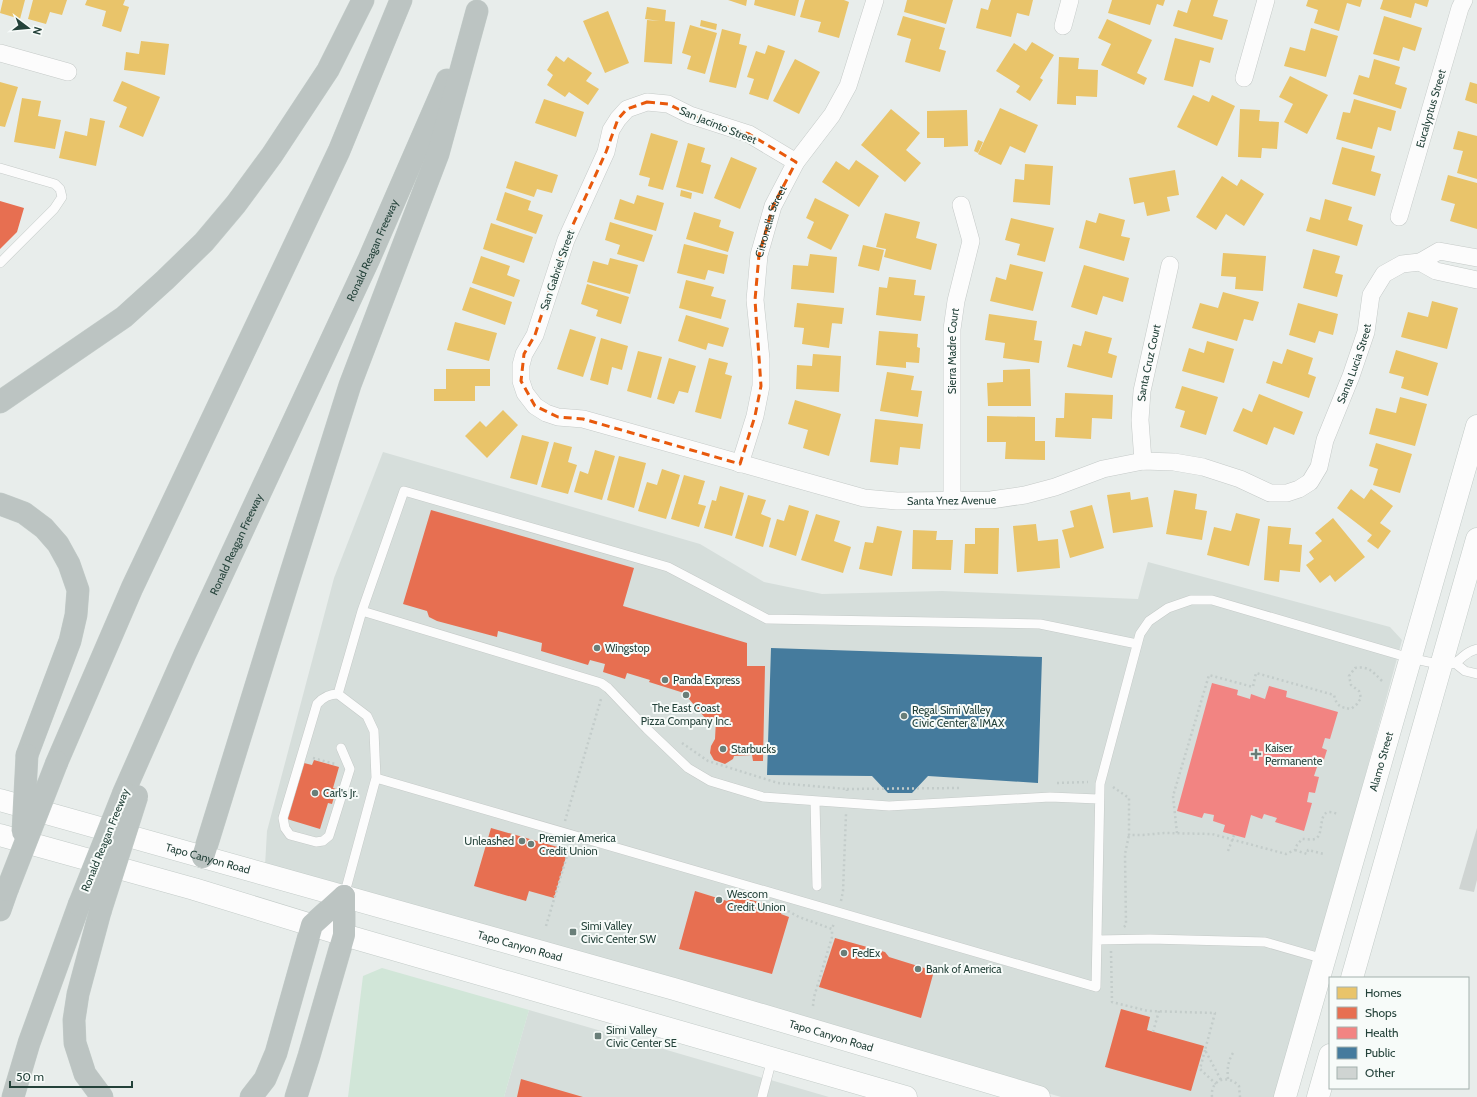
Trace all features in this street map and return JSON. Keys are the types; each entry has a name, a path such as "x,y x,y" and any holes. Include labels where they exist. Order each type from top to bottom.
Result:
{"highway":[{"path":"0,402 124,317 204,242 236,204 272,155 324,76 363,0"},
{"path":"4,900 21,852 57,762 132,588 339,151 401,0"},
{"path":"203,857 350,385 438,154 479,6"},
{"name":"Ronald Reagan Freeway","path":"13,1097 29,1043 79,906 130,794 184,654 369,259 479,6"},
{"path":"0,504 24,513 44,528 58,544 69,564 78,590 76,615 70,641 28,755 21,852"},
{"path":"102,1097 85,1074 75,1043 74,1020 78,994 130,794"},
{"path":"251,1097 265,1079 276,1053 312,925 344,896"},
{"path":"296,1097 310,1056 344,935 344,896"}],"main road":[{"name":"Alamo Street","path":"1285,1097 1477,426"},
{"path":"1352,977 1448,663 1477,539"},
{"name":"Tapo Canyon Road","path":"0,800 681,992 1039,1097"},
{"path":"0,835 194,889 344,935 906,1097"},
{"path":"1318,1097 1329,1058"}],"street":[{"name":"Citronella Street","path":"740,464 755,416 761,386 761,359 756,300 759,255 773,206 796,162 832,115 848,86 875,0"},
{"path":"1063,26 1070,0"},
{"path":"1244,78 1266,0"},
{"name":"Eucalyptus Street","path":"1399,217 1460,8 1464,0"},
{"path":"0,53 68,72"},
{"name":"San Gabriel Street","path":"596,422 583,419 558,417 546,413 535,406 525,393 521,381 520,365 524,354 535,335 566,240 606,152 611,130 618,119 627,110 647,102 660,103"},
{"name":"San Jacinto Street","path":"660,103 668,104 690,115 749,134 796,162"},
{"name":"Sierra Madre Court","path":"952,501 952,328 956,301 972,241 961,205"},
{"name":"Santa Lucia Street","path":"1304,486 1310,482 1319,468 1325,440 1351,376 1366,332 1371,295 1384,274 1402,264 1420,262 1439,251 1477,258"},
{"path":"1420,262 1436,270 1477,280"},
{"name":"Santa Cruz Court","path":"1143,461 1140,420 1142,391 1170,265"},
{"name":"Santa Ynez Avenue","path":"596,422 864,498 897,501 991,500 1025,495 1055,487 1103,469 1143,461 1174,462 1203,467 1240,478 1270,493 1287,493 1304,486"}],"lane":[{"path":"0,168 55,184 60,189 62,197 54,209 0,263"},
{"path":"338,694 362,610 404,491 668,567 767,619 1040,624 1137,644"},
{"path":"376,778 1096,987 1098,799 1100,784 1140,634 1149,621 1168,608 1191,600 1212,600 1410,658 1448,663 1465,671 1477,674"},
{"path":"362,610 601,684 608,688 647,729 688,768 710,781 763,797 889,806 1050,797 1098,799"},
{"path":"1448,663 1467,652 1477,649"},
{"path":"341,748 350,769 329,836 326,839 316,842 290,835 287,832 283,818 317,704 327,696 338,694 367,716 374,731 376,778 344,896"},
{"path":"815,801 817,886"},
{"path":"1097,940 1150,939 1265,942 1324,959"},
{"path":"762,1097 772,1059"}],"path":[{"path":"1177,833 1174,796 1209,675 1252,687 1256,673 1334,695 1336,702 1340,707 1351,709 1361,698 1358,691 1351,685 1349,676 1355,668 1363,667 1371,670 1382,681"},
{"path":"577,848 559,843 601,699 608,688"},
{"path":"679,741 708,761 778,783 847,789 843,890 832,929 832,937 814,997 813,1006"},
{"path":"312,758 344,767 340,780 346,782"},
{"path":"1129,835 1126,854 1126,925 1111,950 1112,1002 1148,1011 1216,1013 1200,1069 1216,1084"},
{"path":"1228,852 1234,835"},
{"path":"546,926 570,846"},
{"path":"1294,850 1307,854 1308,850 1324,854"},
{"path":"787,908 788,912 832,929"},
{"path":"1153,1032 1159,1011"},
{"path":"1205,1050 1221,1080"},
{"path":"1228,1079 1227,1070 1230,1058 1234,1053"},
{"path":"1212,1097 1213,1088 1216,1084 1221,1080 1228,1079 1232,1080 1239,1086 1240,1097"}],"highlighted area":[{"path":"647,102 668,104 690,115 749,134 796,162 773,206 759,255 755,300 761,386 755,416 740,464 583,419 558,417 535,406 521,381 524,354 535,335 566,240 606,152 618,119 627,109"}],"shaded area":[{"path":"383,452 700,544 764,582 822,594 942,591 1138,599 1148,562 1390,627 1402,640 1278,1097 1061,1097 265,866 267,831 334,578"},
{"path":"529,1010 829,1097 504,1097"}],"green space":[{"path":"382,968 529,1010 504,1097 348,1097 363,976"}],"building: Homes":[{"path":"3,0 25,0 20,19 0,13"},
{"path":"33,0 67,0 62,15 50,12 46,24 28,19"},
{"path":"87,0 125,0 123,5 129,7 121,32 102,26 106,11 85,5"},
{"path":"728,0 747,0 746,6"},
{"path":"755,0 799,0 795,16 754,5"},
{"path":"805,0 844,0 849,2 839,38 818,32 821,22 800,17"},
{"path":"907,0 953,0 946,24 904,12"},
{"path":"991,0 1033,0 1029,16 1017,13 1011,37 976,28 981,8 988,10"},
{"path":"1112,0 1165,0 1163,6 1157,4 1150,25 1108,13"},
{"path":"1191,0 1218,0 1213,16 1228,20 1222,40 1173,26 1178,10 1187,13"},
{"path":"1308,0 1362,0 1360,7 1347,3 1339,31 1314,23 1318,10 1306,6"},
{"path":"1383,0 1429,0 1427,7 1415,3 1411,18 1380,9"},
{"path":"647,7 666,10 665,21 675,22 672,64 644,62 647,20 660,21 645,19"},
{"path":"608,11 629,63 605,73 583,21"},
{"path":"903,16 945,28 939,49 946,51 940,72 905,62 911,39 897,35"},
{"path":"1384,16 1422,28 1415,51 1403,47 1399,61 1373,54"},
{"path":"1107,19 1152,40 1137,73 1147,78 1144,85 1101,65 1111,44 1098,38"},
{"path":"701,20 717,24 716,30 700,26"},
{"path":"690,25 717,33 705,74 687,69 691,56 682,53"},
{"path":"1311,28 1338,36 1326,77 1284,66 1290,47 1305,51"},
{"path":"722,29 741,34 739,44 747,46 736,88 709,82"},
{"path":"1175,38 1214,48 1210,63 1200,60 1193,87 1164,80"},
{"path":"141,41 169,44 165,75 124,70 126,52 139,54"},
{"path":"1032,42 1054,55 1040,78 1043,80 1030,101 1016,92 1020,86 996,71 1014,43 1026,51"},
{"path":"768,45 785,51 768,100 749,94 754,79 747,77 756,51 765,54"},
{"path":"556,56 564,62 568,57 592,73 586,81 599,89 588,105 569,92 565,97 547,85 553,75 547,70"},
{"path":"1059,57 1079,58 1078,69 1098,70 1097,97 1076,96 1076,105 1057,104"},
{"path":"795,59 820,72 799,114 773,101"},
{"path":"1374,59 1400,67 1395,84 1407,88 1401,109 1353,94 1359,75 1369,78"},
{"path":"1290,76 1328,95 1307,134 1284,122 1293,104 1279,97"},
{"path":"122,81 160,97 143,137 119,127 127,107 113,101"},
{"path":"0,82 18,87 5,127 0,126"},
{"path":"1470,82 1477,84 1477,104 1465,100"},
{"path":"1193,95 1209,102 1212,95 1235,106 1217,146 1177,127"},
{"path":"22,98 41,101 38,116 61,120 55,149 14,142"},
{"path":"544,99 584,112 576,137 535,123"},
{"path":"1354,99 1396,111 1391,131 1378,127 1372,149 1336,139 1343,112 1350,113"},
{"path":"1000,108 1038,125 1025,153 1010,146 1001,165 978,154"},
{"path":"891,109 920,133 906,150 921,163 905,182 861,145"},
{"path":"1240,109 1260,110 1259,121 1279,122 1277,149 1262,148 1261,158 1238,157"},
{"path":"967,110 968,146 944,147 944,138 927,138 927,111"},
{"path":"90,118 105,121 96,166 59,158 65,131 87,136"},
{"path":"1458,131 1477,136 1477,179 1457,173 1463,151 1453,149"},
{"path":"651,133 678,141 663,190 648,186 650,178 639,175"},
{"path":"978,140 983,142 978,153 974,151"},
{"path":"688,143 705,148 701,162 711,165 703,194 676,187"},
{"path":"1342,147 1375,156 1371,171 1381,174 1375,196 1332,184"},
{"path":"731,157 757,168 740,209 714,198"},
{"path":"856,160 879,176 859,207 822,182 836,161 849,170"},
{"path":"515,161 558,175 552,193 537,189 534,197 506,188"},
{"path":"1025,164 1053,166 1050,205 1013,202 1015,179 1024,180"},
{"path":"1175,170 1179,195 1167,197 1170,211 1147,216 1144,202 1134,204 1129,178"},
{"path":"1448,175 1477,183 1477,229 1450,221 1455,204 1441,200"},
{"path":"1222,176 1237,186 1241,179 1264,194 1244,226 1226,214 1216,230 1196,217"},
{"path":"681,190 692,193 691,199 680,196"},
{"path":"505,192 531,201 528,210 543,215 536,234 496,220"},
{"path":"637,195 664,203 656,231 614,219 620,199 634,204"},
{"path":"815,198 849,215 831,250 807,238 814,222 806,218"},
{"path":"1325,199 1352,207 1348,220 1363,225 1357,246 1306,231 1310,217 1320,220"},
{"path":"694,212 721,220 719,227 734,232 728,252 686,239"},
{"path":"885,213 920,222 916,238 937,244 931,270 884,257 886,249 876,247"},
{"path":"1099,213 1125,220 1121,236 1130,238 1124,261 1079,248 1086,220 1096,223"},
{"path":"1011,218 1054,228 1045,262 1017,255 1020,244 1005,240"},
{"path":"610,222 653,235 644,262 617,254 620,245 605,240"},
{"path":"491,223 533,237 524,263 483,249"},
{"path":"684,244 728,255 724,274 708,270 705,280 677,273"},
{"path":"863,245 884,250 879,271 858,266"},
{"path":"1313,249 1340,256 1335,273 1343,275 1337,297 1303,288"},
{"path":"1223,253 1266,256 1263,291 1235,289 1236,277 1221,276"},
{"path":"810,254 837,257 834,293 791,289 793,265 808,266"},
{"path":"481,256 510,266 507,275 520,280 514,297 472,283"},
{"path":"610,258 638,265 630,294 587,282 593,261 608,265"},
{"path":"1010,264 1043,272 1033,311 990,301 996,277 1006,280"},
{"path":"1084,265 1129,278 1123,302 1103,296 1097,315 1071,307"},
{"path":"889,277 916,280 914,295 925,296 921,321 876,315 879,287 887,288"},
{"path":"686,280 714,287 711,296 726,300 721,319 679,308"},
{"path":"587,284 629,297 621,324 596,316 598,310 581,304"},
{"path":"470,287 512,302 505,325 462,310"},
{"path":"1223,292 1259,302 1253,321 1244,319 1237,341 1192,328 1200,303 1218,308"},
{"path":"1432,301 1458,308 1447,349 1401,337 1408,312 1428,317"},
{"path":"797,303 834,307 829,348 802,344 804,328 794,327"},
{"path":"1298,303 1338,314 1333,335 1319,331 1315,343 1289,335"},
{"path":"834,307 844,308 842,324 832,323"},
{"path":"989,314 1037,321 1034,340 1042,341 1039,363 1003,358 1005,343 985,340"},
{"path":"686,315 729,328 723,347 708,343 706,350 678,341"},
{"path":"455,322 497,333 489,361 447,350"},
{"path":"570,329 596,337 583,377 557,369"},
{"path":"879,331 918,334 917,347 920,348 919,363 906,362 906,368 876,365"},
{"path":"1085,331 1112,338 1108,353 1117,356 1112,378 1067,367 1073,344 1081,346"},
{"path":"601,338 628,346 622,370 612,367 608,385 590,380"},
{"path":"1207,341 1234,349 1224,383 1182,371 1189,348 1204,353"},
{"path":"1287,349 1313,358 1308,374 1316,377 1309,398 1266,383 1273,361 1282,364"},
{"path":"1396,350 1438,363 1428,396 1401,388 1404,377 1389,373"},
{"path":"638,351 662,357 651,398 627,391"},
{"path":"813,354 841,356 839,392 796,389 797,365 812,366"},
{"path":"669,358 696,366 688,393 679,391 674,404 657,399"},
{"path":"709,358 728,363 725,374 732,376 721,419 695,412"},
{"path":"446,369 490,369 490,386 475,386 475,401 434,401 434,389 446,389"},
{"path":"1030,369 1031,406 988,406 987,383 1003,382 1003,370"},
{"path":"887,372 914,376 911,390 922,391 918,417 880,411"},
{"path":"1182,386 1218,397 1206,435 1180,427 1185,411 1175,408"},
{"path":"1065,393 1113,395 1112,419 1092,418 1091,439 1055,437 1056,418 1064,418"},
{"path":"1259,394 1303,412 1294,435 1274,427 1267,445 1233,431 1243,408 1252,412"},
{"path":"1400,397 1427,404 1415,446 1369,434 1376,408 1396,413"},
{"path":"795,400 841,414 829,456 803,448 808,430 788,424"},
{"path":"503,410 518,425 487,458 465,436 480,421 486,427"},
{"path":"987,416 1035,417 1035,441 1045,441 1045,460 1005,459 1006,442 987,442"},
{"path":"875,419 923,424 920,449 900,447 898,465 870,462"},
{"path":"522,435 549,442 537,485 510,478"},
{"path":"554,442 572,447 568,462 577,465 568,494 541,487"},
{"path":"1376,443 1412,454 1400,493 1373,485 1378,469 1369,466"},
{"path":"595,450 615,456 602,500 574,492 580,471 588,474"},
{"path":"619,456 646,463 634,508 607,500"},
{"path":"662,469 680,475 666,519 638,511 647,482 657,485"},
{"path":"684,475 705,481 698,504 706,506 699,527 671,519"},
{"path":"720,486 744,493 732,536 704,528 712,500 716,501"},
{"path":"1351,489 1364,499 1371,489 1393,506 1380,523 1391,531 1378,549 1367,541 1372,535 1337,508"},
{"path":"1174,490 1197,494 1195,509 1207,511 1202,540 1166,534"},
{"path":"1130,492 1131,500 1148,497 1153,527 1113,533 1107,495"},
{"path":"748,495 766,500 761,514 771,518 763,547 735,538"},
{"path":"789,505 809,511 796,556 769,547 777,519 784,521"},
{"path":"1092,505 1104,548 1070,558 1062,530 1074,527 1070,511"},
{"path":"1236,513 1260,519 1249,566 1207,555 1214,527 1231,531"},
{"path":"816,514 840,521 834,541 851,547 843,573 801,560"},
{"path":"1333,518 1365,557 1335,582 1330,575 1320,583 1306,565 1314,559 1309,552 1322,541 1315,533"},
{"path":"1036,524 1038,541 1058,539 1060,568 1017,572 1013,526"},
{"path":"877,526 902,531 892,576 859,569 865,542 873,543"},
{"path":"1268,526 1291,528 1289,544 1302,545 1300,572 1280,570 1279,582 1264,580"},
{"path":"975,528 999,528 998,574 964,573 965,544 975,544"},
{"path":"913,530 937,531 936,540 953,540 951,570 912,569"}],"building: Shops":[{"path":"0,201 24,208 17,232 0,249"},
{"path":"431,510 634,568 623,606 747,643 747,666 765,666 763,761 753,761 752,755 734,756 733,759 725,764 714,760 710,753 711,746 715,739 716,720 706,719 684,693 649,682 650,680 627,673 625,679 603,672 605,664 590,660 588,665 541,651 542,643 498,631 497,637 437,621 429,617 427,611 403,604"},
{"name":"Carl's Jr.","path":"314,760 339,767 333,788 336,789 332,804 328,803 320,829 287,819 304,763 312,765"},
{"path":"491,828 568,850 554,898 529,891 526,901 474,886"},
{"path":"695,891 727,901 736,896 783,908 781,914 789,917 772,974 679,949"},
{"path":"835,938 885,952 889,957 934,971 921,1018 819,987"},
{"path":"1121,1009 1150,1017 1147,1030 1204,1046 1191,1091 1105,1067"},
{"path":"521,1079 583,1097 517,1097"}],"building: Health":[{"path":"1212,683 1238,690 1237,695 1250,699 1251,694 1265,699 1269,686 1287,691 1286,697 1338,712 1330,739 1325,738 1322,748 1327,750 1322,766 1318,764 1314,776 1319,777 1315,793 1309,792 1307,802 1312,803 1304,831 1275,822 1277,818 1264,814 1262,819 1251,815 1245,838 1223,832 1225,825 1213,821 1214,815 1204,813 1202,818 1177,811"}],"building: Public":[{"name":"Regal Simi Valley Civic Center & IMAX","path":"771,648 1042,657 1038,783 928,776 912,793 888,793 872,776 767,775"}],"building: Other":[{"path":"1477,828 1477,880 1474,892 1459,889"}],"place":[{"name":"Wingstop","path":"597,648"},
{"name":"Panda Express","path":"665,680"},
{"name":"The East Coast Pizza Company Inc.","path":"686,695"},
{"name":"Regal Simi Valley Civic Center & IMAX","path":"904,716"},
{"name":"Starbucks","path":"723,749"},
{"name":"Kaiser Permanente","path":"1256,754"},
{"name":"Carl's Jr.","path":"315,793"},
{"name":"Unleashed","path":"522,841"},
{"name":"Premier America Credit Union","path":"531,844"},
{"name":"Wescom Credit Union","path":"719,900"},
{"name":"Simi Valley Civic Center SW","path":"573,932"},
{"name":"FedEx","path":"844,953"},
{"name":"Bank of America","path":"918,969"},
{"name":"Simi Valley Civic Center SE","path":"598,1036"}]}
